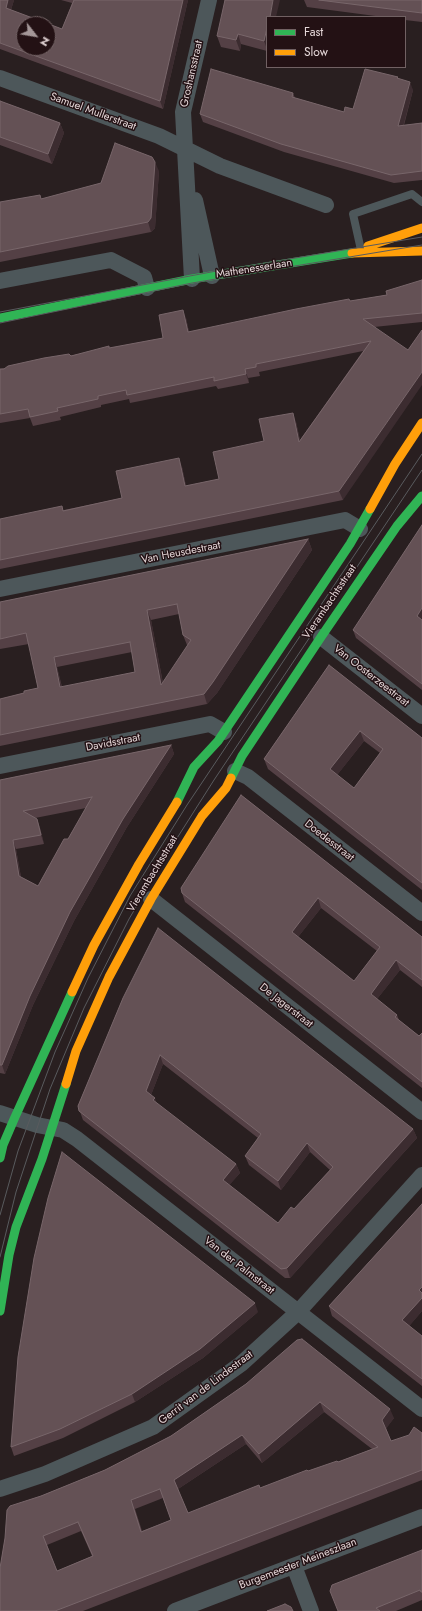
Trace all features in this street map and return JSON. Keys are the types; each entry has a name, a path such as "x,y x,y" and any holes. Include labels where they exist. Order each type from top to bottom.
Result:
{"street":[{"name":"Groshansstraat","path":"192,279 183,112 209,0"},
{"name":"Samuel Mullerstraat","path":"0,78 159,136 184,149"},
{"name":"Groshansstraat","path":"184,149 212,276"},
{"path":"184,149 220,166 326,205"},
{"name":"Mathenesserlaan","path":"362,251 369,246 422,228"},
{"name":"Mathenesserlaan","path":"0,318 192,279 362,251 372,253 422,251"},
{"path":"0,281 111,260 144,277 147,288"},
{"name":"Vierambachtsstraat","path":"0,1158 8,1115 110,914 178,800 194,767 224,732 360,529 395,464 422,423"},
{"name":"Vierambachtsstraat","path":"0,1311 9,1255 16,1227 52,1128 76,1051 109,977 151,899 202,816 226,788 242,756 397,526 422,497"},
{"name":"Van Heusdestraat","path":"0,589 345,520 360,529"},
{"name":"Van Oosterzeestraat","path":"321,637 422,716"},
{"name":"Davidsstraat","path":"0,766 210,724 224,732"},
{"name":"Doedesstraat","path":"235,771 248,777 422,913"},
{"name":"De Jagerstraat","path":"151,899 422,1112"},
{"name":"Van der Palmstraat","path":"8,1115 63,1130 77,1139 422,1409"},
{"name":"Gerrit van de Lindestraat","path":"0,1489 45,1474 153,1427 241,1364 298,1312 422,1175"},
{"name":"Burgemeester Meineszlaan","path":"175,1611 422,1517"},
{"path":"294,1566 312,1611"}],"lane":[{"path":"362,251 352,214 412,194 422,202"}],"building":[{"path":"0,0 8,0 6,8 27,16 16,16 16,49 0,43"},
{"path":"74,0 183,0 160,101 36,56 56,56 56,27 62,29"},
{"path":"225,0 273,0 270,16 266,16 266,32 264,41 238,34 236,40 217,36"},
{"path":"319,0 422,0 422,13"},
{"path":"211,69 293,93 292,97 344,112 345,107 353,109 365,69 398,77 397,78 410,82 398,126 422,123 422,171 391,175 281,144 200,114"},
{"path":"0,101 60,123 48,154 0,137"},
{"path":"115,143 152,157 155,162 151,218 148,222 0,252 0,202 40,195 41,199 101,183"},
{"path":"422,280 422,313 363,319 408,350 422,330 422,372 339,491 0,560 0,519 62,506 63,511 122,498 116,471 179,458 185,486 219,479 213,452 264,441 259,419 293,413 299,442 371,341 256,364 256,367 245,369 246,374 214,381 214,377 127,395 126,390 98,396 98,399 57,408 58,411 30,417 28,409 0,414 0,369 44,358 69,354 71,356 109,346 109,348 163,338 159,315 183,310 188,332 349,299 350,301 387,295 386,291"},
{"path":"422,525 422,608 417,616 422,620 422,684 353,630"},
{"path":"308,539 204,694 0,735 0,699 38,688 26,633 0,639 0,602","holes":["177,604 183,635 191,640 161,685 147,610","130,642 135,672 60,687 54,657"]},
{"path":"329,665 422,738 422,883 264,759","holes":["360,731 383,749 354,788 330,769"]},
{"path":"171,745 123,819 70,912 30,996 2,1065 0,1065 0,780","holes":["92,797 68,839 64,839 38,886 19,876 13,840 41,835 37,819 23,811"]},
{"path":"241,795 422,937 422,980 396,960 371,994 397,1015 395,1017 419,1036 422,1033 422,1082 182,893 181,888","holes":["318,898 380,947 354,981 292,932"]},
{"path":"158,928 413,1129 287,1268 281,1269 79,1111 78,1106 123,998","holes":["160,1055 261,1134 245,1156 278,1181 307,1143 333,1167 294,1209 291,1207 278,1223 223,1180 236,1164 153,1100 155,1098 146,1091"]},
{"path":"62,1152 255,1303 200,1349 132,1394 60,1429 11,1447 18,1357 34,1258 48,1198"},
{"path":"422,1204 422,1287 419,1290 422,1293 422,1298 402,1320 422,1336 422,1379 329,1306"},
{"path":"302,1339 390,1409 382,1420 391,1441 409,1435 414,1427 422,1433 422,1470 55,1611 0,1611 0,1568 5,1538 7,1510 10,1506 41,1496 105,1470 171,1436 246,1384 297,1340","holes":["320,1402 378,1447 338,1462 337,1461 308,1471 307,1470 260,1488 259,1485 188,1513 174,1480 242,1435 259,1454","160,1489 171,1520 141,1532 131,1500","78,1522 93,1556 57,1571 43,1536"]},
{"path":"422,1550 422,1592 420,1590 376,1608 380,1611 338,1611 330,1591 332,1585"},
{"path":"285,1604 291,1607 293,1611 267,1611"}],"tram line":[{"path":"0,312 211,272 422,237"},
{"path":"0,323 192,283 422,245"},
{"path":"0,1215 18,1151 55,1052 88,978 130,896 187,805 422,454"},
{"path":"0,1257 16,1192 50,1089 84,1008 129,919 172,846 214,780 422,470"}],"traffic: fast":[{"path":"0,318 192,279 352,253"},
{"path":"231,778 242,756 321,637 397,526 422,496"},
{"path":"177,802 194,767 218,741 350,544 370,509"},
{"path":"0,1158 3,1145 15,1117 72,992"},
{"path":"0,1311 9,1255 16,1227 42,1159 66,1084"}],"traffic: slow":[{"path":"368,246 422,228"},
{"path":"352,253 422,251"},
{"path":"370,509 395,464 422,423"},
{"path":"66,1084 76,1051 109,977 151,899 202,816 226,788 231,778"},
{"path":"72,992 94,945 139,864 177,802"}]}
